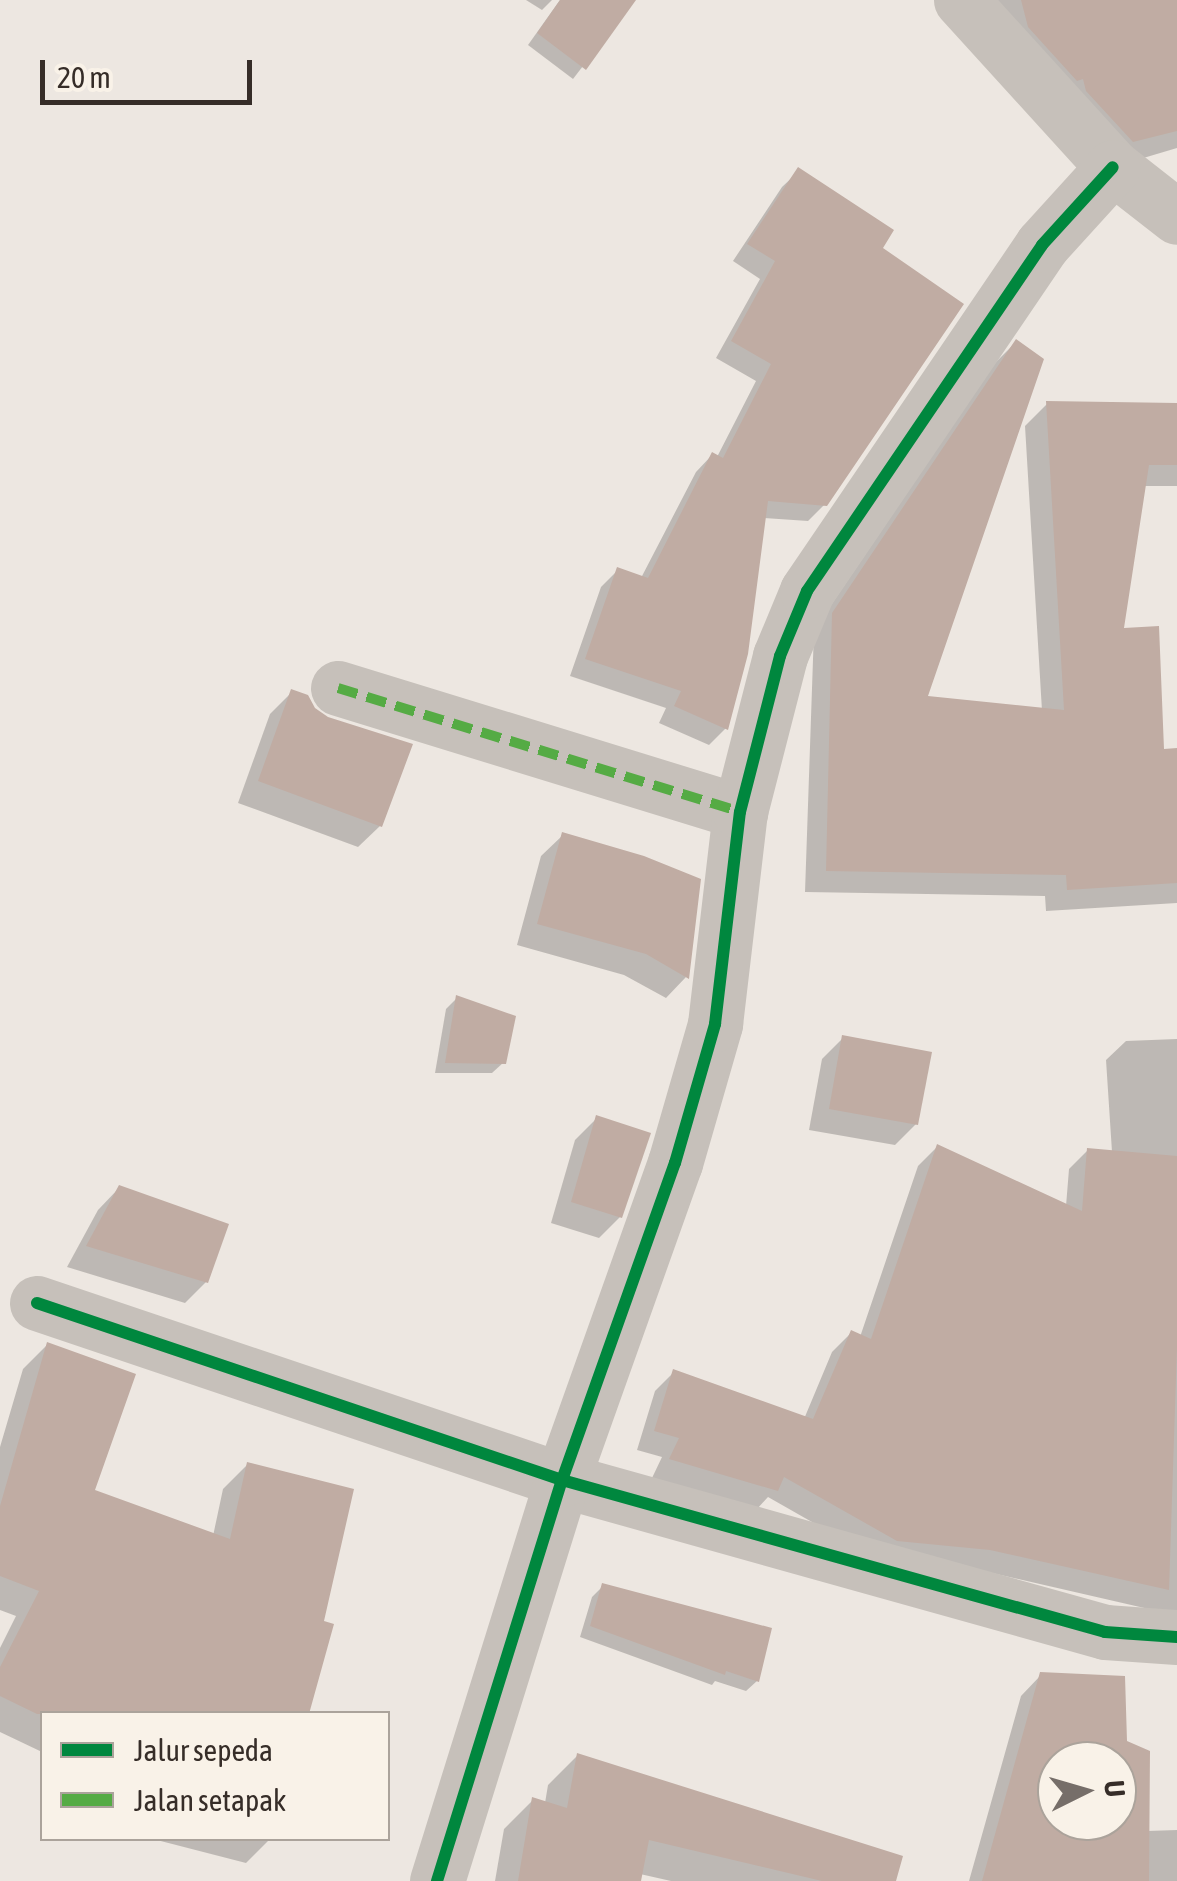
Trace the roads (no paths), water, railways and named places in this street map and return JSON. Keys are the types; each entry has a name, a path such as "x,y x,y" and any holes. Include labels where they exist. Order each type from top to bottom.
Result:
{"street":[{"path":"961,0 1113,167 1177,217"},
{"path":"437,1881 562,1480 675,1162 715,1024 740,812 780,656 807,592 1042,245 1113,167"},
{"path":"338,688 740,812"},
{"path":"38,1303 562,1480 1105,1632 1177,1636"}]}
